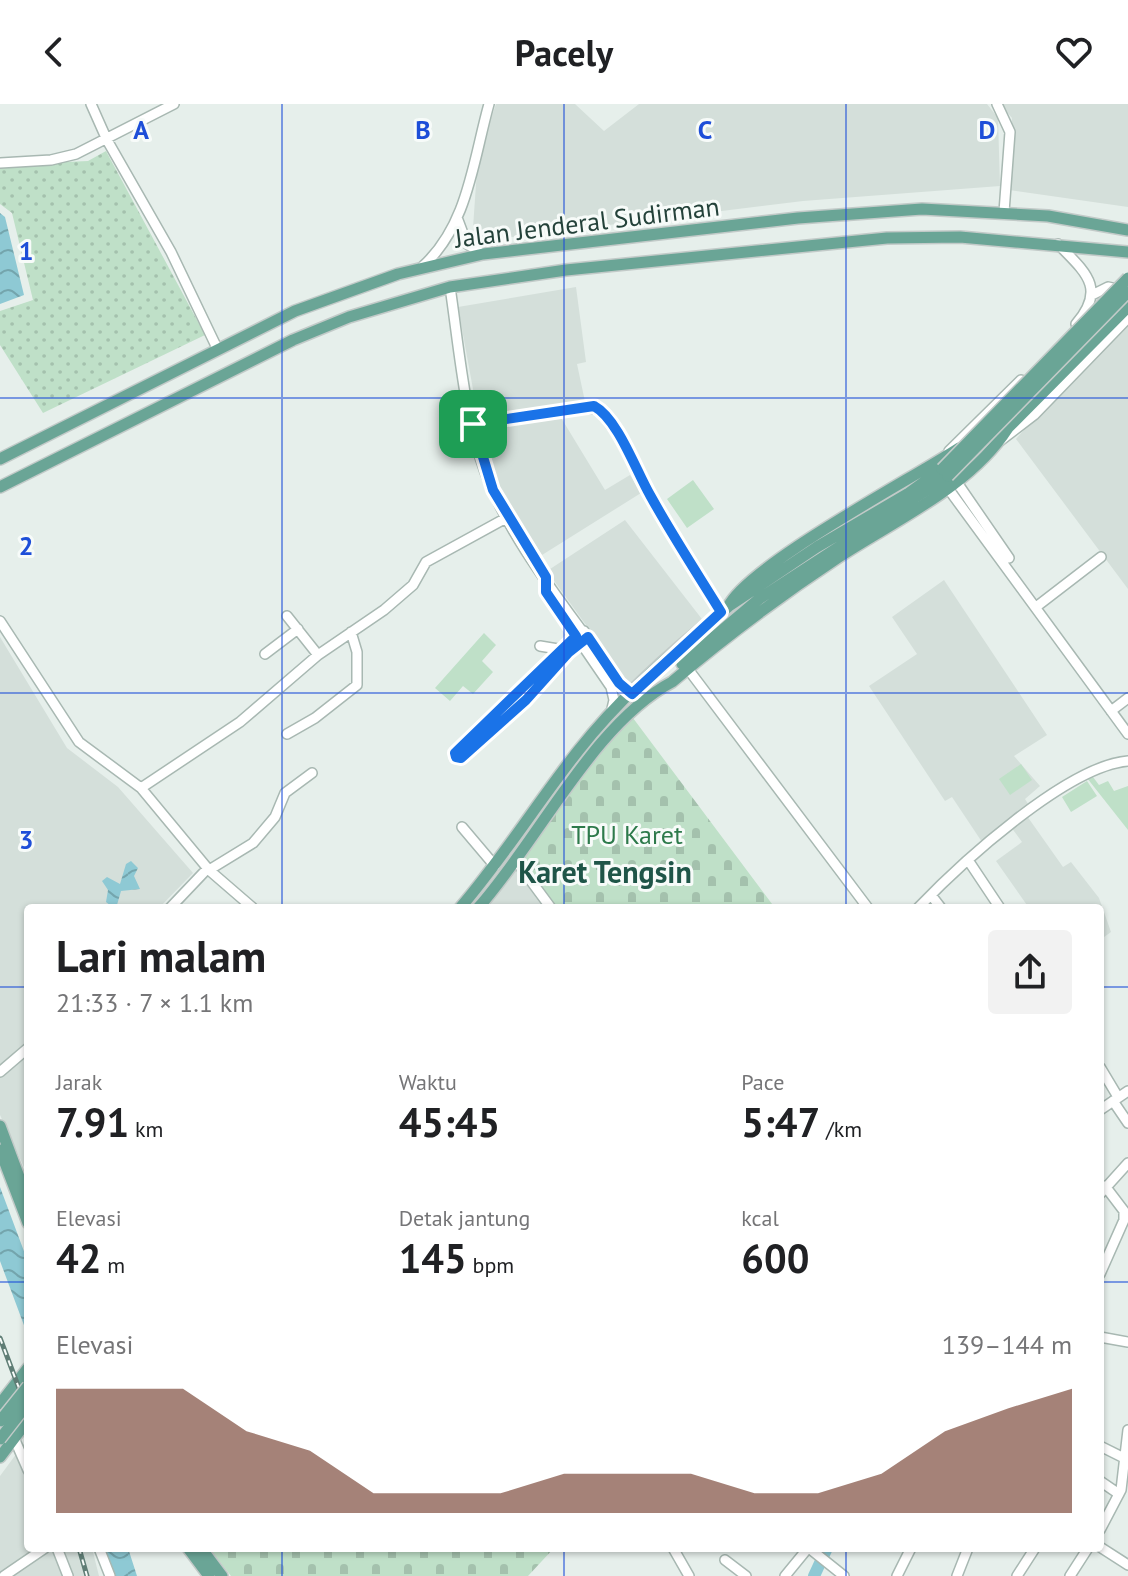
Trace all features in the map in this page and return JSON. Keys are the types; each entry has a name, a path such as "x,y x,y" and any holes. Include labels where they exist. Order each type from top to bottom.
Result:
{"main road":[{"name":"Jalan Jenderal Sudirman","path":"0,459 217,348 324,299 422,267 483,254 859,213 948,209 1004,212 1126,229"},
{"name":"Jalan Jenderal Sudirman","path":"0,487 293,340 349,317 450,287 828,241 960,237 1128,252"},
{"name":"Jalan Jenderal Sudirman","path":"1098,248 1128,259"},
{"path":"481,904 517,862 592,755 653,692 756,595 933,476 1128,278"},
{"path":"725,609 756,595 948,476 1128,295"},
{"path":"653,692 799,584 951,484 1000,441 1128,295"},
{"path":"463,904 495,866 573,757 611,714 725,609 737,592 1043,390 1128,307"},
{"path":"0,1126 24,1190"},
{"path":"0,1150 24,1213"},
{"path":"0,1404 24,1373"},
{"path":"14,1438 12,1427 0,1419 24,1391"},
{"path":"0,1439 24,1408"},
{"path":"0,1457 24,1425"},
{"path":"191,1552 209,1576"},
{"path":"204,1552 222,1576"}],"street":[{"path":"91,104 107,140 171,252 217,348"},
{"path":"0,163 62,158 107,140 174,104"},
{"path":"422,267 443,247 458,220 489,104"},
{"path":"997,104 1010,132 1004,212"},
{"path":"458,220 463,238 483,254"},
{"path":"935,464 1086,313 1092,295 1085,273 1058,244"},
{"path":"450,287 473,424 487,476 508,517 611,687 614,700 611,714"},
{"path":"1092,295 1108,287 1128,295"},
{"path":"1000,441 1028,421 1128,318"},
{"path":"473,424 575,408 599,409 618,435 650,496 725,609"},
{"path":"951,484 1009,558"},
{"path":"951,484 1128,734"},
{"path":"144,791 240,722 318,655 413,585 426,562 508,517"},
{"path":"1036,607 1101,557"},
{"path":"287,616 318,655"},
{"path":"0,621 79,742 144,791 208,869 248,904"},
{"path":"265,654 298,629"},
{"path":"287,734 315,718 357,685 357,652 351,632"},
{"path":"536,680 516,691 470,745 526,700 536,680 564,650 582,637"},
{"path":"582,637 619,683 632,694"},
{"path":"540,646 564,650"},
{"path":"688,669 865,904"},
{"path":"516,691 526,700"},
{"path":"1111,711 1128,698"},
{"path":"922,904 968,860 1081,777 1103,765 1128,761"},
{"path":"174,904 208,869 253,843 275,817 285,793 312,773"},
{"path":"462,827 495,866"},
{"path":"968,860 997,904"},
{"path":"517,862 548,904"},
{"path":"931,895 938,904"},
{"path":"0,1072 24,1051"},
{"path":"1104,1071 1128,1123"},
{"path":"1104,1107 1128,1091"},
{"path":"1104,1189 1128,1163"},
{"path":"1104,1191 1124,1211 1124,1220 1104,1265"},
{"path":"1104,1338 1128,1342"},
{"path":"1104,1522 1118,1495 1126,1461 1128,1430"},
{"path":"14,1438 24,1461"},
{"path":"1104,1448 1126,1461"},
{"path":"1104,1484 1128,1505"},
{"path":"1104,1550 1128,1565"},
{"path":"4,1576 39,1552"},
{"path":"59,1552 68,1576"},
{"path":"101,1552 110,1576"},
{"path":"675,1552 689,1576"},
{"path":"785,1576 807,1552"},
{"path":"814,1552 844,1576"},
{"path":"897,1576 909,1552"},
{"path":"957,1576 966,1552"},
{"path":"1017,1576 1032,1552"},
{"path":"1070,1576 1085,1552"},
{"path":"725,1560 746,1576"}],"shaded area":[{"path":"496,104 575,104 604,131 639,104 987,104 998,118 1000,186 803,201 472,242 478,156"},
{"path":"1000,104 1128,104 1128,207 1009,190 1012,118"},
{"path":"576,287 586,362 577,364 587,411 560,416 605,490 630,475 641,493 542,555 501,493 485,455 458,307"},
{"path":"1128,310 1128,589 1016,439"},
{"path":"625,520 705,623 630,686 547,571"},
{"path":"944,580 1047,735 1014,756 1040,786 1025,799 1030,807 982,842 952,797 945,801 869,686 917,654 892,617"},
{"path":"0,637 67,748 118,787 193,873 163,904 24,904 24,1167 0,1115"},
{"path":"1027,816 1063,867 1071,862 1101,904 1026,904 996,861 1022,842 1011,827"},
{"path":"514,859 545,904 486,904"},
{"path":"1104,912 1111,932 1104,937"},
{"path":"24,1443 24,1552 93,1552 99,1576 0,1576 0,1476"}],"green space":[{"path":"106,151 205,335 43,413 0,345 0,311 33,300 12,213 0,204 0,165 88,161"},
{"path":"693,480 714,509 687,528 667,499"},
{"path":"484,633 496,645 482,661 493,672 473,694 463,686 450,701 435,688"},
{"name":"TPU Karet","path":"633,718 772,904 545,904 514,859 597,748"},
{"path":"1021,764 1032,780 1010,795 999,779"},
{"path":"1093,777 1099,785 1108,781 1114,791 1128,786 1128,830 1087,778"},
{"path":"1087,781 1097,796 1071,812 1062,797"},
{"path":"212,1552 550,1552 528,1576 231,1576"}],"water":[{"path":"0,213 5,217 24,295 0,304"},
{"path":"131,861 138,868 134,876 140,889 121,891 117,904 108,904 106,902 108,890 102,881 107,877 120,884 126,864"},
{"path":"0,1187 24,1251 24,1325 0,1261"},
{"path":"106,1552 129,1552 137,1576 115,1576"}],"waterway":[{"path":"814,1576 825,1552"}],"railway":[{"path":"0,1338 24,1401"},
{"path":"80,1552 87,1576"}],"district":[{"name":"Karet Tengsin","path":"605,871"}],"route":[{"path":"594,406 599,409 618,435 650,496 721,612 632,694 619,683 588,637 569,652 526,700 461,758 456,757 455,753 576,636 546,592 546,577 493,490 481,461 473,424 575,408 594,406"}]}
